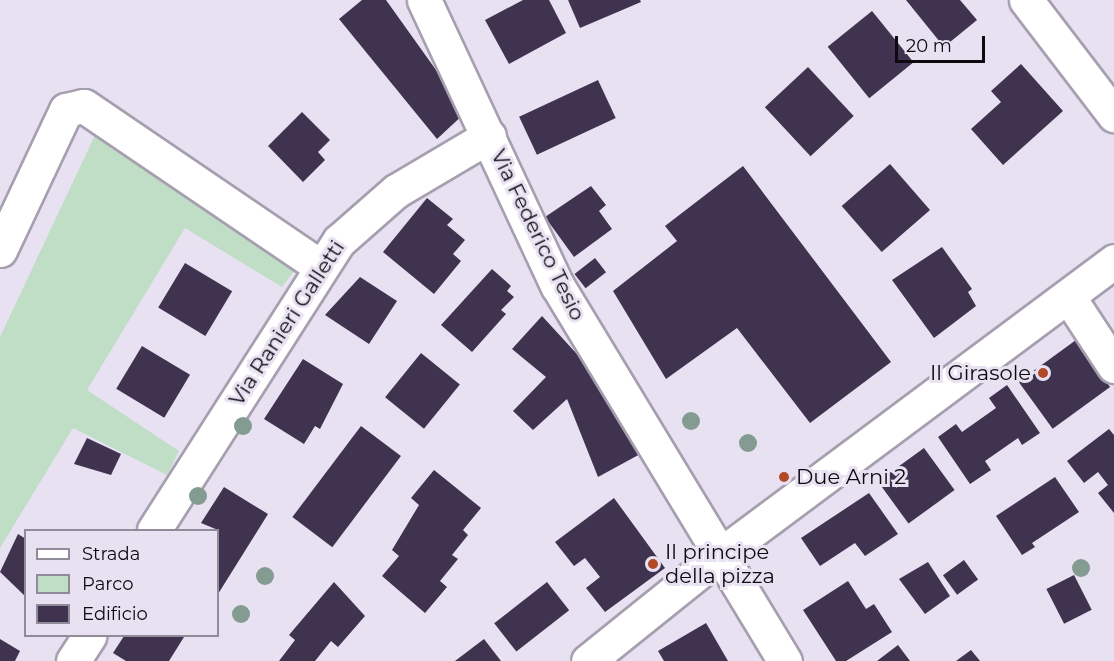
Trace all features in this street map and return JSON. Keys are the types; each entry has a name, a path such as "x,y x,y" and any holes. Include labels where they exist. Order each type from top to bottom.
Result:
{"street":[{"name":"Via Federico Tesio","path":"424,0 557,285 785,661"},
{"path":"1026,0 1114,115"},
{"path":"0,250 66,110 84,106 320,266"},
{"name":"Via Ranieri Galletti","path":"155,529 320,266 367,213 430,167 489,136"},
{"path":"588,661 720,555 1114,261"},
{"path":"1068,296 1114,366"},
{"path":"73,661 87,637"}],"green space":[{"path":"96,133 295,270 282,287 185,228 87,390 179,451 167,475 73,428 0,548 0,337"}],"building":[{"path":"362,0 386,0 466,112 437,139 339,19"},
{"path":"523,0 549,0 566,33 509,64 485,20"},
{"path":"568,0 640,0 641,2 580,28"},
{"path":"906,0 960,0 977,20 944,47"},
{"path":"872,11 914,62 869,98 828,47"},
{"path":"1021,64 1063,111 1003,165 971,129 1001,102 991,91"},
{"path":"808,67 854,116 811,156 765,107"},
{"path":"598,80 616,118 537,155 519,117"},
{"path":"302,112 330,140 318,152 325,160 303,182 268,146"},
{"path":"890,164 930,210 882,252 842,206"},
{"path":"743,166 891,362 810,423 737,328 666,379 613,291 677,241 665,226"},
{"path":"591,186 606,205 599,211 612,229 574,257 545,217"},
{"path":"427,198 453,219 447,225 465,240 453,254 461,261 434,294 383,252"},
{"path":"942,247 972,289 968,292 976,306 934,338 892,280"},
{"path":"595,258 606,272 586,288 575,274"},
{"path":"185,263 232,291 205,336 158,308"},
{"path":"492,269 511,286 507,291 514,297 501,310 506,314 472,352 441,325"},
{"path":"360,277 397,301 369,344 325,315"},
{"path":"542,316 610,390 642,453 598,477 567,399 533,430 513,411 546,377 512,349"},
{"path":"1076,340 1110,387 1053,429 1019,382"},
{"path":"142,346 190,375 164,418 116,389"},
{"path":"421,353 460,384 424,429 385,397"},
{"path":"303,359 343,384 320,429 315,426 304,444 264,419"},
{"path":"1007,385 1040,433 1022,445 1018,438 985,461 991,470 970,484 938,437 956,424 962,432 996,408 989,398"},
{"path":"361,426 401,456 332,547 292,517"},
{"path":"1109,429 1114,435 1114,513 1098,493 1108,485 1098,472 1084,483 1067,461"},
{"path":"87,438 121,454 111,475 74,464"},
{"path":"924,448 955,490 908,524 878,482"},
{"path":"434,470 481,508 463,530 468,535 452,555 458,559 440,581 447,587 425,613 382,576 399,556 392,550 419,505 411,498"},
{"path":"1055,477 1079,512 1032,543 1035,547 1022,555 996,516"},
{"path":"224,487 268,514 219,592 219,529 201,523"},
{"path":"869,493 898,534 865,556 855,543 820,566 801,538"},
{"path":"614,498 665,568 605,612 586,588 600,577 585,558 574,566 555,542"},
{"path":"18,534 24,538 24,595 0,572"},
{"path":"964,560 978,579 957,595 943,575"},
{"path":"928,562 950,596 925,614 899,579"},
{"path":"1074,575 1092,610 1064,624 1046,589"},
{"path":"848,581 866,609 874,604 892,632 846,661 836,661 803,610"},
{"path":"334,582 365,616 338,647 331,641 315,661 279,661 295,640 289,635"},
{"path":"547,582 569,610 516,652 494,623"},
{"path":"706,623 728,661 664,661 658,651"},
{"path":"123,637 184,637 169,661 126,661 113,653"},
{"path":"0,639 20,651 15,661 0,661"},
{"path":"484,639 501,661 455,661"},
{"path":"898,645 910,661 877,661"},
{"path":"971,650 980,661 956,661"}],"place":[{"name":"Il Girasole","path":"1043,373"},
{"name":"Due Arni 2","path":"784,477"},
{"name":"Il principe della pizza","path":"653,564"}]}
